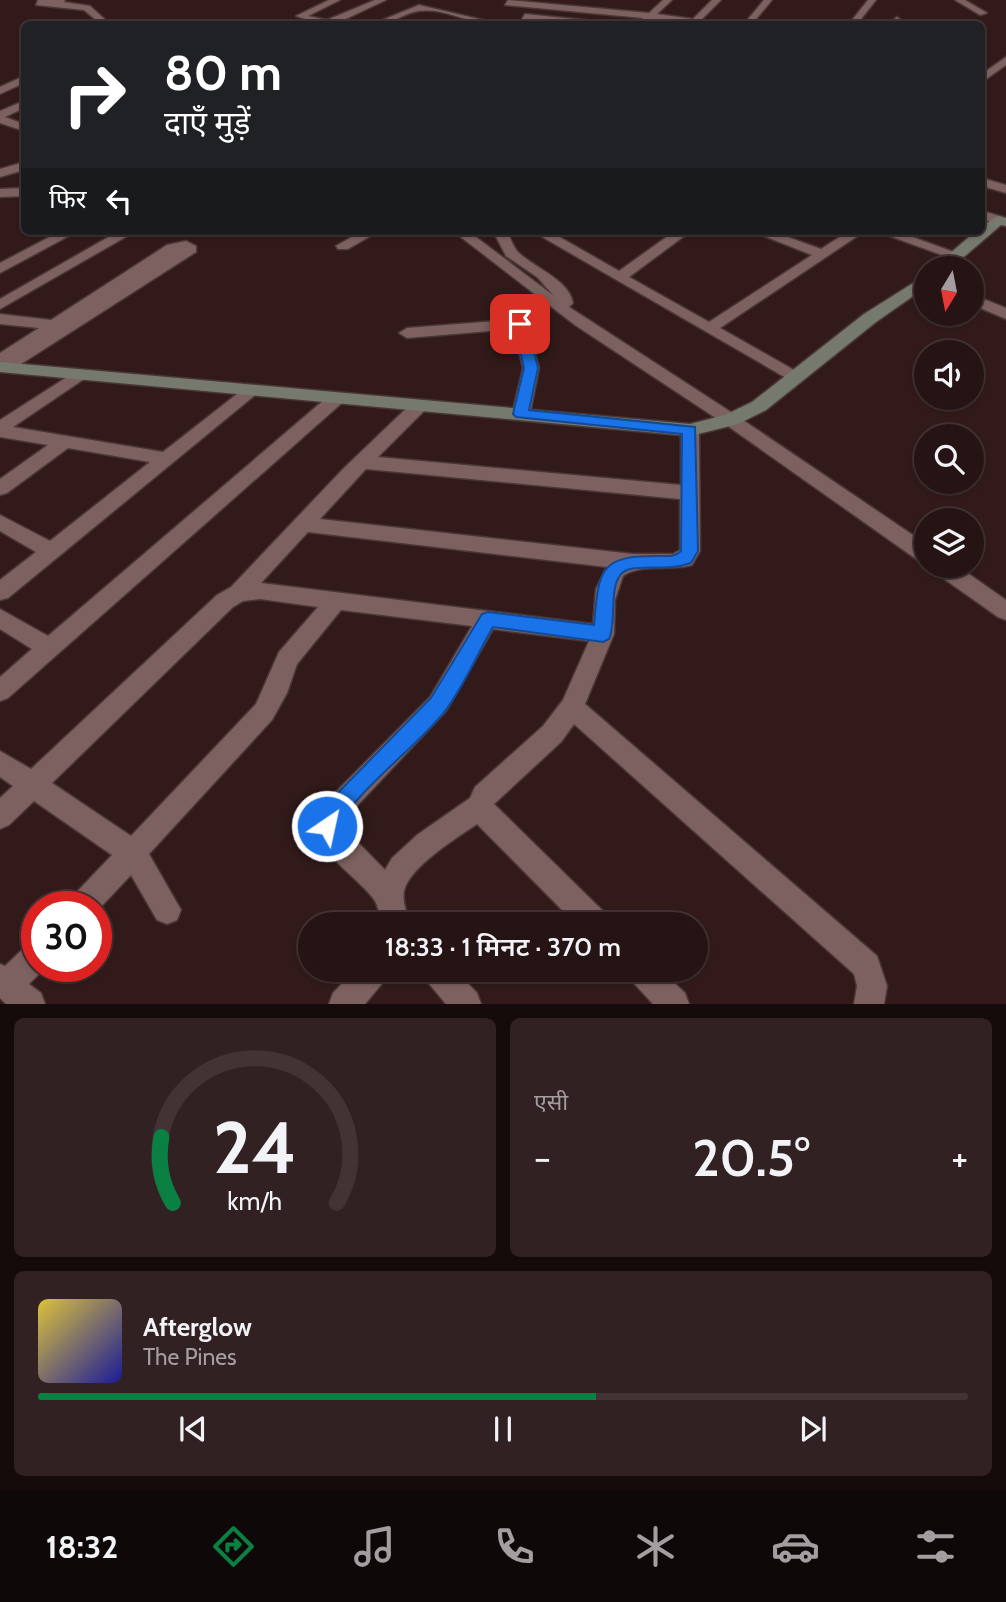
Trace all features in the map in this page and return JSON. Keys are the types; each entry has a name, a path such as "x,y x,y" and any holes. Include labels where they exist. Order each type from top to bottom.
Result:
{"street":[{"path":"43,0 39,3 59,1 87,8 102,21"},
{"path":"320,21 300,14 336,0"},
{"path":"335,21 382,0"},
{"path":"697,21 717,0"},
{"path":"750,21 768,0"},
{"path":"855,21 872,0"},
{"path":"959,0 983,18"},
{"path":"983,0 983,18"},
{"path":"495,21 509,1 678,21"},
{"path":"645,21 666,2"},
{"path":"652,3 666,2"},
{"path":"386,21 419,8 481,21"},
{"path":"519,16 566,21"},
{"path":"389,20 394,21"},
{"path":"985,76 1006,60"},
{"path":"0,90 21,80"},
{"path":"0,117 21,106"},
{"path":"0,117 21,127"},
{"path":"1,171 21,167"},
{"path":"985,183 1006,189"},
{"path":"0,193 21,192"},
{"path":"0,272 64,235"},
{"path":"0,305 115,235"},
{"path":"343,246 364,235"},
{"path":"465,235 566,311 914,547"},
{"path":"502,235 512,253 542,274 566,299 566,311"},
{"path":"546,235 795,378"},
{"path":"620,277 678,235"},
{"path":"769,235 822,254"},
{"path":"710,328 852,235"},
{"path":"895,235 956,255 977,235"},
{"path":"0,319 61,326 173,248 186,246 191,249 1,364"},
{"path":"0,272 47,278"},
{"path":"1,364 78,375 690,430 731,421 759,406 870,318 914,288"},
{"path":"984,304 1006,314"},
{"path":"407,333 518,318 531,368 521,414"},
{"path":"0,429 78,375"},
{"path":"0,592 253,391"},
{"path":"0,691 337,398"},
{"path":"0,816 225,601 239,593 362,462 420,405"},
{"path":"0,429 168,459"},
{"path":"303,524 632,562 673,562 685,559 690,551 690,430"},
{"path":"0,488 64,442"},
{"path":"362,462 690,493"},
{"path":"0,522 52,551"},
{"path":"393,912 389,894 392,883 410,859 479,807 484,796 551,734 572,707 603,634 606,590 610,575 619,566 632,562"},
{"path":"959,578 1006,611"},
{"path":"239,593 260,591 603,634"},
{"path":"97,891 264,712 275,694 287,659 336,601"},
{"path":"0,618 51,649"},
{"path":"389,894 329,832 328,818 438,704 488,619"},
{"path":"572,707 867,966 872,986 869,1003"},
{"path":"0,764 133,853 167,910"},
{"path":"479,807 584,912"},
{"path":"344,1003 364,982"},
{"path":"447,982 466,1003"},
{"path":"653,982 674,1003"}],"route":[{"path":"327,826 328,818 335,808 398,748 438,704 488,619 603,634 606,590 610,575 619,566 632,562 673,562 685,559 690,551 690,430 521,414 531,368 520,324"}]}
